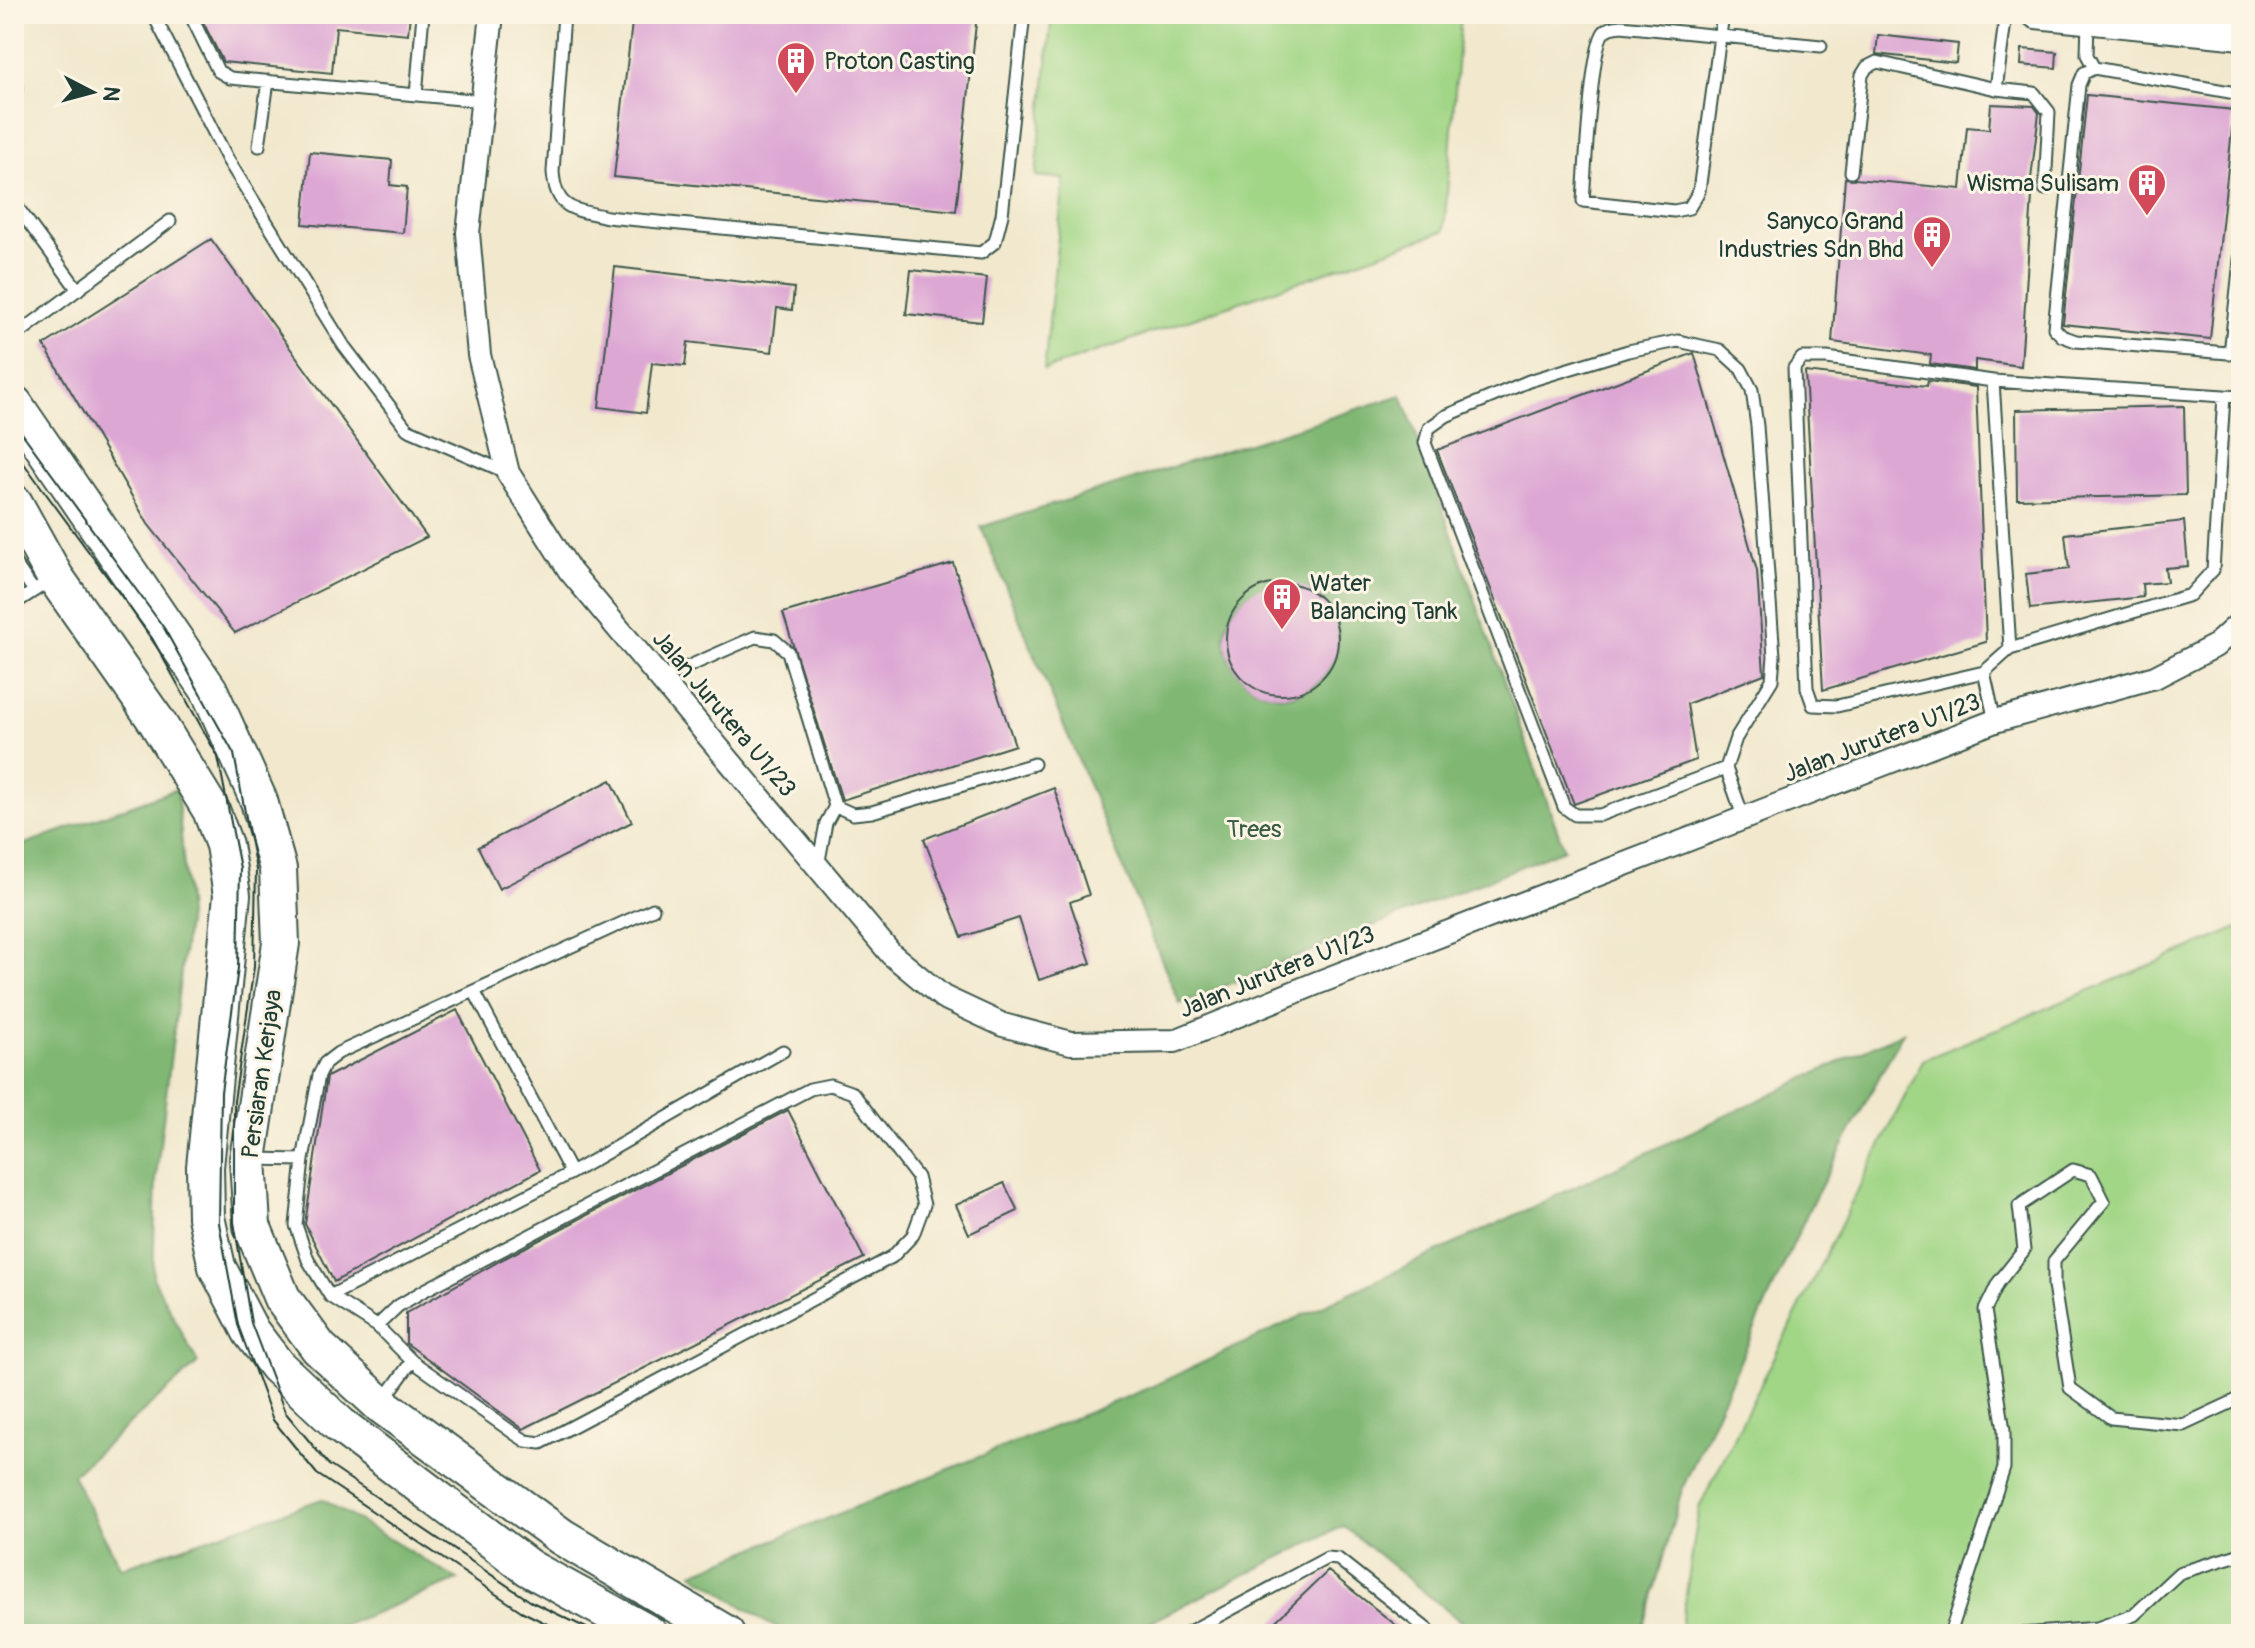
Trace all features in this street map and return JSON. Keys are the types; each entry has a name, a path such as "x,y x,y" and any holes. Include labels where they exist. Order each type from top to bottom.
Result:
{"main road":[{"name":"Persiaran Kerjaya","path":"14,404 209,690 259,801 278,869 281,943 248,1159 252,1226 282,1298 319,1348 380,1404 562,1537 726,1634"},
{"name":"Persiaran Kerjaya","path":"14,503 45,584 157,722 211,810 224,845 232,895 205,1167 206,1217 217,1267 251,1332 277,1366 340,1425 529,1568 649,1634"}],"street":[{"name":"Jalan Jurutera U1/23","path":"492,14 468,233 479,355 508,473 570,571 891,954 943,997 1003,1025 1071,1043 1175,1041 1317,983 1995,721 2155,677 2215,646 2241,622"},
{"path":"2036,14 2241,35"}],"lane":[{"path":"153,14 228,160 344,346 407,429 508,473"},
{"path":"190,14 218,71 230,78 483,101"},
{"path":"416,95 423,14"},
{"path":"564,14 553,172 555,191 568,207 607,217 981,253 995,242 1002,215 1024,14"},
{"path":"1723,14 1720,36 1699,191 1689,208 1674,211 1583,201 1594,72 1602,33 1608,28 1621,26 1720,36 1821,46"},
{"path":"1996,89 2006,14"},
{"path":"2088,20 2087,55 2094,68"},
{"path":"1851,172 1862,75 1867,67 1877,62 1996,89 2034,93 2049,112 2045,189"},
{"path":"2241,94 2094,68 2084,73 2079,85 2054,328 2062,336 2076,341 2235,354 2241,251"},
{"path":"14,69 14,120"},
{"path":"259,146 268,81"},
{"path":"14,198 78,290"},
{"path":"14,337 170,221"},
{"path":"1726,768 1600,815 1575,815 1564,807 1425,443 1429,428 1446,416 1529,381 1628,351 1678,341 1720,350 1741,369 1752,390 1757,426 1774,656 1772,680 1736,738 1726,768 1744,819"},
{"path":"2224,396 2213,570 2190,595 2010,649 1984,672 1837,706 1813,705 1807,688 1794,368 1802,358 1827,358 1993,381 2241,397"},
{"path":"1993,381 2010,649"},
{"path":"14,562 45,584 14,604"},
{"path":"660,679 755,637 774,640 788,652 835,806 826,823 818,868"},
{"path":"1984,672 1995,721"},
{"path":"835,806 853,814 872,812 1034,764"},
{"path":"377,1326 398,1306 425,1290 810,1089 830,1085 853,1093 917,1177 924,1205 913,1235 892,1257 541,1443 526,1441 412,1361 377,1326 330,1296 308,1260 296,1225 303,1160 319,1075 325,1063 338,1053 653,909"},
{"path":"474,991 571,1173"},
{"path":"330,1296 571,1173 783,1051"},
{"path":"248,1159 303,1160"},
{"path":"1950,1634 2004,1468 2004,1430 1985,1310 1998,1283 2024,1250 2019,1206 2073,1170 2091,1175 2104,1201 2054,1261 2054,1286 2070,1388 2111,1418 2183,1425 2241,1398"},
{"path":"380,1404 412,1361"},
{"path":"2022,1634 2097,1628 2134,1615 2179,1573 2241,1554"},
{"path":"1185,1634 1327,1558 1338,1559 1433,1634"}],"green space":[{"path":"1052,14 1461,14 1444,231 1044,370 1064,179 1036,176"},
{"name":"Trees","path":"1402,395 1564,849 1180,1004 981,527","holes":["1282,582 1312,592 1330,609 1337,630 1336,652 1327,672 1311,688 1289,695 1264,692 1253,687 1236,671 1226,645 1226,631 1235,608 1255,591"]},
{"path":"177,789 188,914 156,1178 153,1278 198,1363 72,1475 121,1568 322,1499 458,1580 321,1634 14,1634 14,848"},
{"path":"2241,927 2241,1634 1680,1634 1699,1508 1923,1060"},
{"path":"1903,1032 1810,1207 1682,1489 1642,1634 1476,1634 1343,1526 1126,1634 789,1634 767,1623 693,1573 1151,1387"}],"building":[{"path":"199,14 410,14 408,34 336,27 332,73 223,62"},
{"name":"Proton Casting","path":"633,14 977,14 956,211 614,177"},
{"path":"1878,35 1958,44 1956,63 1876,54"},
{"path":"2022,49 2057,52 2056,68 2021,65"},
{"name":"Wisma Sulisam","path":"2087,95 2234,110 2210,339 2063,324"},
{"name":"Sanyco Grand Industries Sdn Bhd","path":"1991,104 2034,106 2039,113 2029,195 2032,196 2021,366 1975,360 1975,370 1930,364 1931,355 1832,342 1845,178 1961,189 1967,127 1989,129"},
{"path":"310,152 392,160 390,185 407,187 403,233 303,224"},
{"path":"211,239 427,537 235,633 148,524 44,345"},
{"path":"615,267 794,288 792,310 777,308 772,352 688,342 685,366 652,363 646,413 599,407"},
{"path":"911,270 987,278 982,322 906,314"},
{"path":"1694,353 1757,571 1764,674 1687,704 1696,760 1574,804 1437,450"},
{"path":"1805,372 1927,386 1928,381 1976,387 1986,642 1823,690"},
{"path":"2184,406 2186,495 2017,499 2016,410"},
{"path":"2184,521 2188,566 2165,568 2167,582 2142,584 2143,597 2030,609 2026,574 2069,569 2065,534"},
{"path":"953,563 1015,745 842,800 783,613"},
{"name":"Water Balancing Tank","path":"1282,583 1304,587 1322,599 1334,617 1338,639 1334,661 1322,679 1304,691 1282,695 1260,691 1242,679 1230,661 1226,639 1230,617 1242,599 1260,587"},
{"path":"611,780 632,822 499,889 478,847"},
{"path":"1054,788 1089,895 1070,902 1091,963 1039,980 1019,918 962,937 924,839"},
{"path":"457,1010 540,1170 334,1282 305,1224 327,1077"},
{"path":"788,1110 864,1258 523,1429 406,1343 406,1313"},
{"path":"1004,1183 1018,1211 969,1234 956,1205"},
{"path":"1328,1571 1407,1634 1262,1634"}],"tram line":[{"path":"14,422 164,628 234,754 256,870 254,967 234,1101 234,1222 251,1323 285,1412 329,1465 530,1601 599,1634"},
{"path":"14,450 152,638 218,757 240,868 238,968 221,1092 219,1223 238,1325 273,1420 317,1474 521,1611 567,1634"}],"place":[{"name":"Proton Casting","path":"796,95"},
{"name":"Wisma Sulisam","path":"2147,217"},
{"name":"Sanyco Grand Industries Sdn Bhd","path":"1932,269"},
{"name":"Water Balancing Tank","path":"1282,631"}]}
